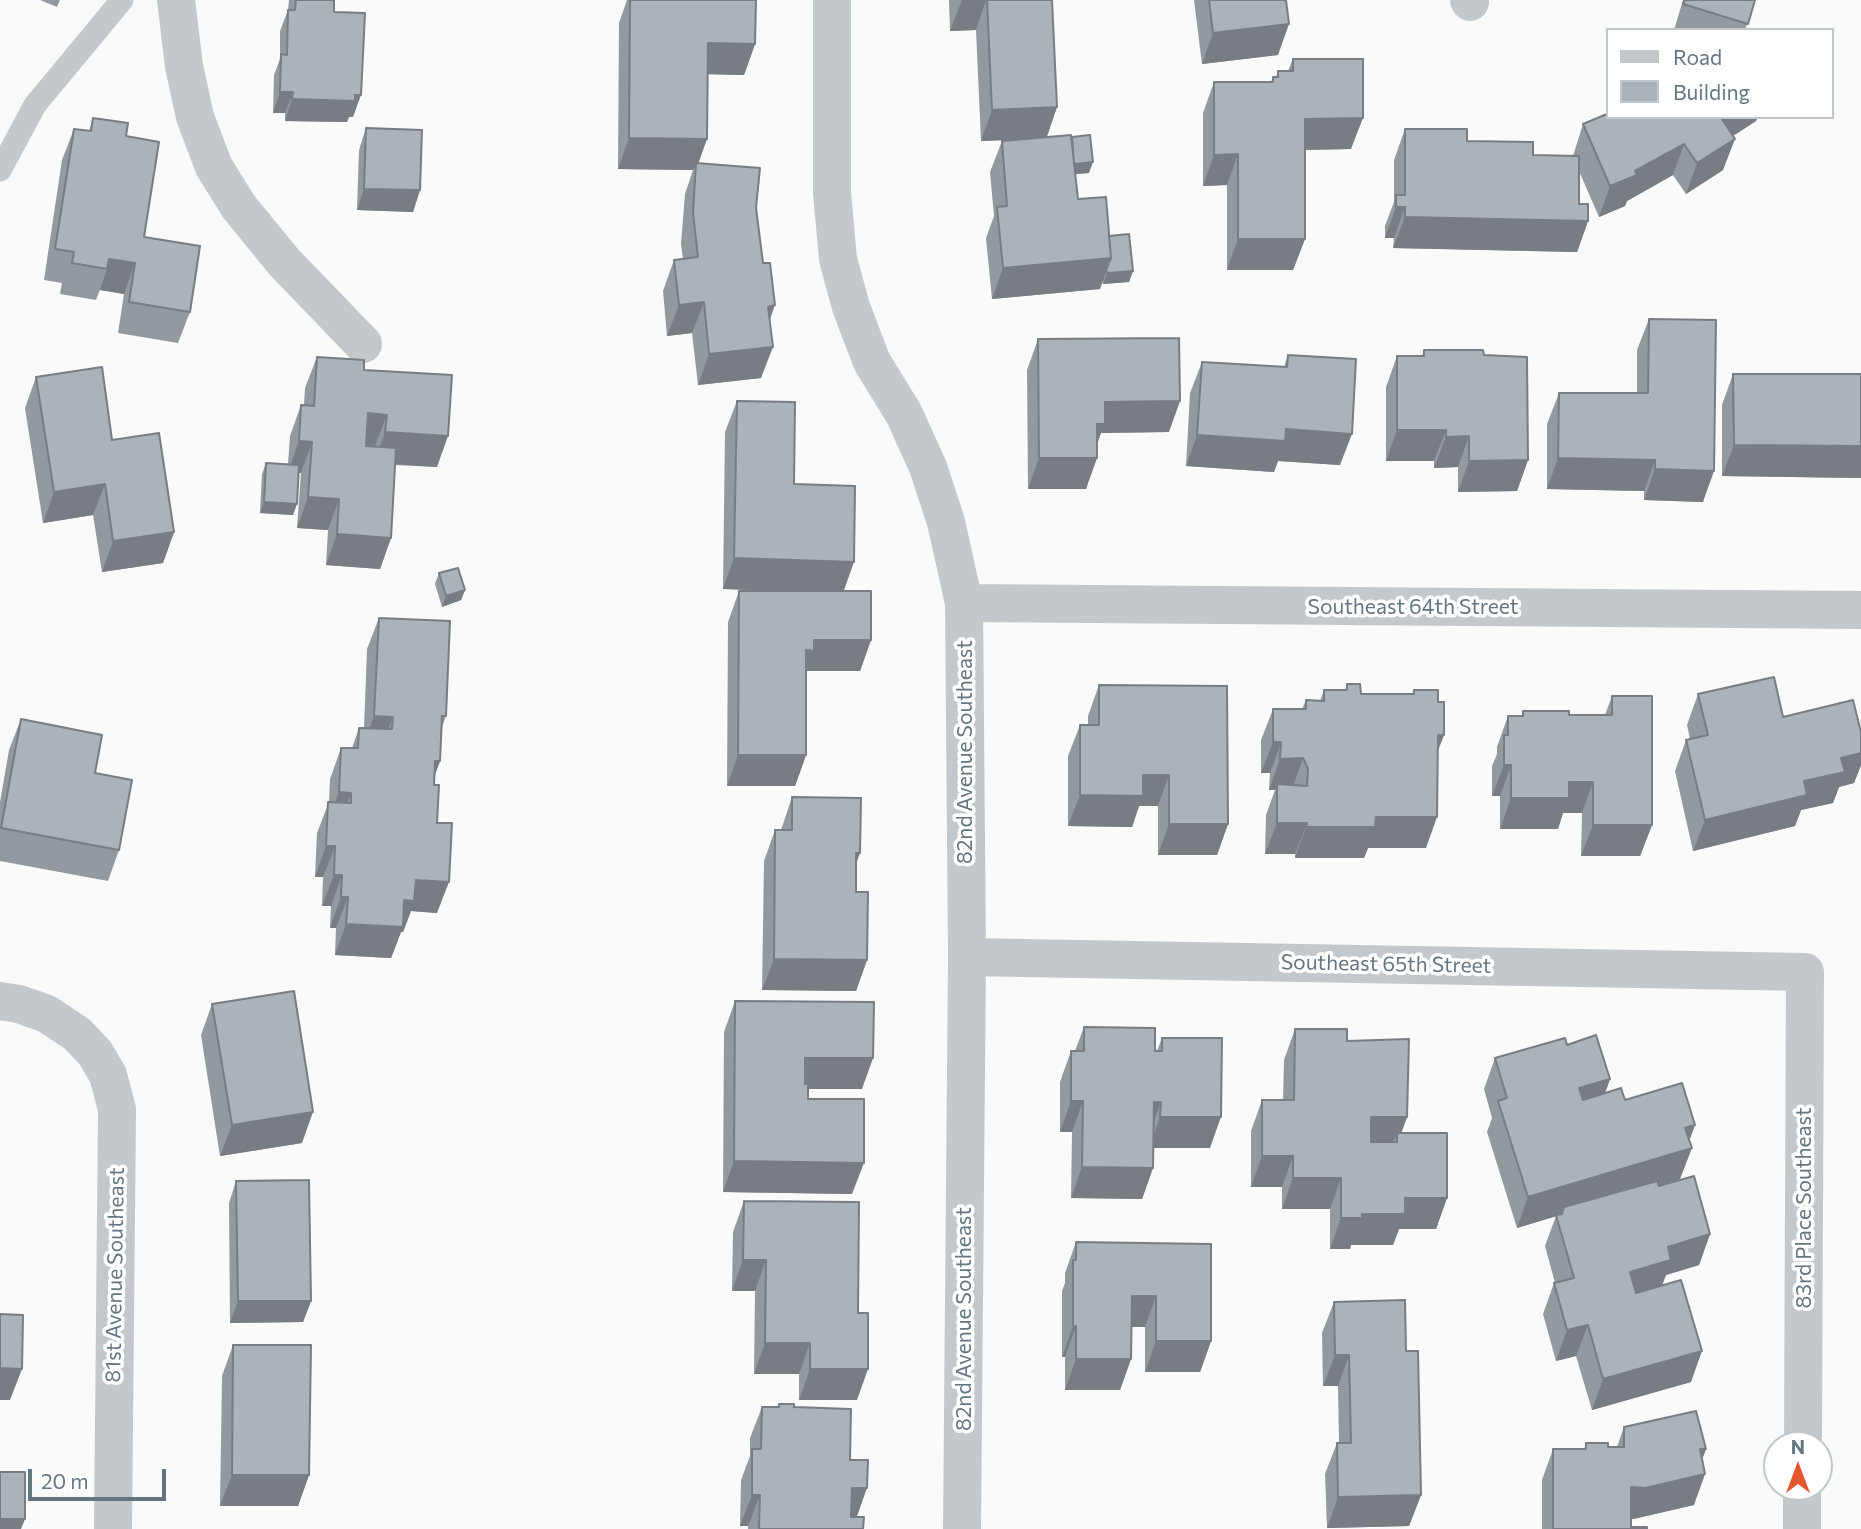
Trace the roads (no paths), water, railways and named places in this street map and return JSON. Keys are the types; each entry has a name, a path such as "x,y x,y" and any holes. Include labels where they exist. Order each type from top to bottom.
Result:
{"street":[{"path":"176,0 184,65 195,117 214,167 239,207 284,262 363,344"},
{"name":"82nd Avenue Southeast","path":"832,0 832,192 838,259 851,307 872,362 904,414 928,467 946,522 964,603 967,957 962,1529"},
{"name":"Southeast 64th Street","path":"964,603 1861,610"},
{"name":"Southeast 65th Street","path":"967,957 1805,972"},
{"name":"83rd Place Southeast","path":"1802,1431 1805,972"},
{"name":"81st Avenue Southeast","path":"0,1001 19,1004 47,1014 77,1034 95,1053 108,1075 117,1108 113,1529"},
{"path":"1802,1501 1802,1529"}],"lane":[{"path":"0,170 35,104 122,0"}]}
